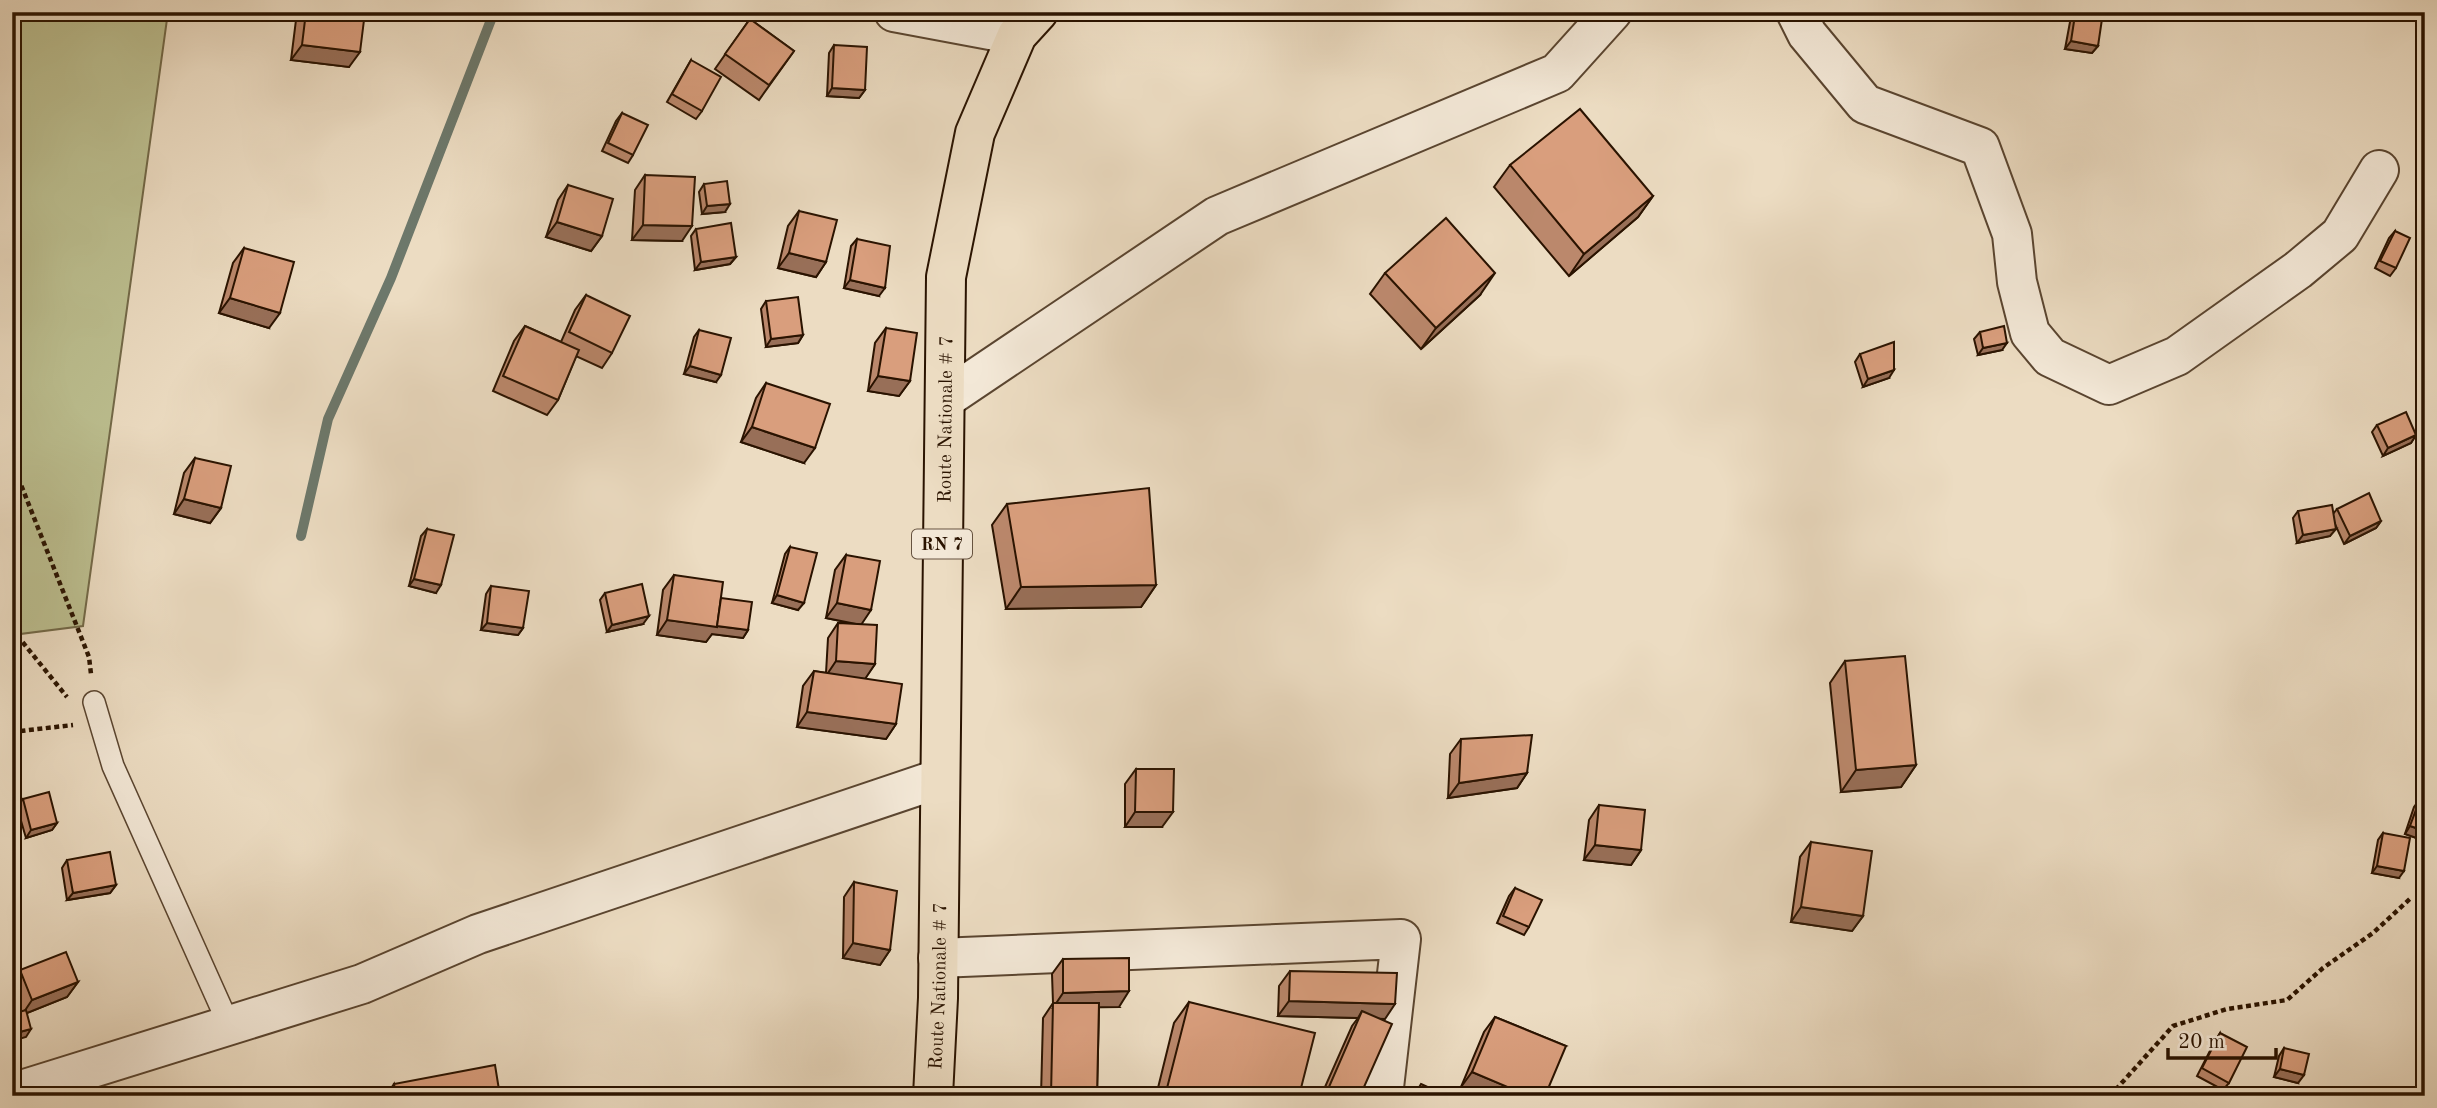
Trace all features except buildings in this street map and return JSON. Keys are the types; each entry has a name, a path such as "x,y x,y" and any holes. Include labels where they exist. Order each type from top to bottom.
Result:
{"main road":[{"name":"Route Nationale # 7","path":"933,1096 938,958 938,779 946,277 975,133 1027,23"}],"street":[{"path":"894,12 1027,23"},
{"path":"945,399 1217,216 1557,73 1612,12"},
{"path":"1796,12 1807,34 1865,104 1980,148 2012,234 2017,282 2030,333 2050,357 2109,385 2177,356 2298,270 2340,235 2379,170"},
{"path":"12,1093 362,984 478,934 938,779"},
{"path":"938,958 1401,939 1383,1096"}],"lane":[{"path":"94,702 113,766 229,1025"}],"path":[{"path":"12,462 89,657 94,702"},
{"path":"12,732 84,724"},
{"path":"2110,1096 2173,1026 2227,1009 2287,1000 2323,968 2373,933 2412,897"}],"green space":[{"path":"12,12 168,12 83,626 12,635"}],"waterway":[{"path":"301,536 328,419 391,278 494,12"}]}
